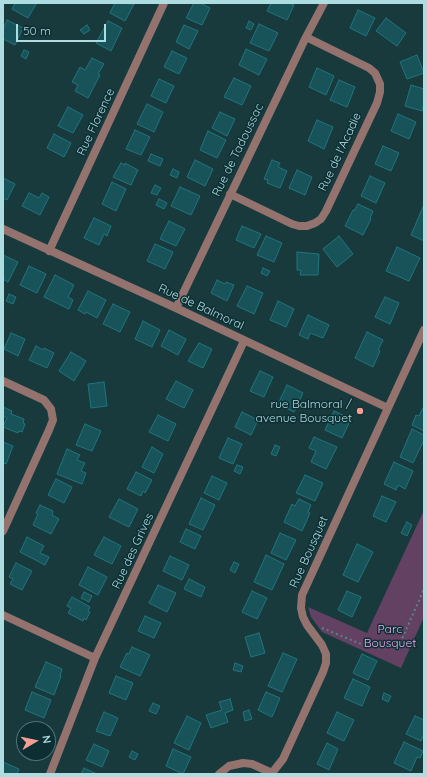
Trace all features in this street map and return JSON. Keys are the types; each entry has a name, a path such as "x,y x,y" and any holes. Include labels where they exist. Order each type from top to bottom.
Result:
{"street":[{"name":"Rue Florence","path":"50,251 164,3"},
{"name":"Rue de Tadoussac","path":"176,308 306,37 324,3"},
{"name":"Rue de l'Acadie","path":"230,194 299,226 315,224 321,219 326,211 377,102 380,92 380,84 375,73 369,68 306,37"},
{"name":"Rue de Balmoral","path":"3,229 176,308 388,408"},
{"name":"Rue Bousquet","path":"219,774 229,766 243,763 252,764 273,773 283,759 325,668 326,659 324,650 307,625 300,608 302,595 424,330"},
{"name":"Rue des Grives","path":"50,774 95,658 244,341"},
{"path":"3,381 44,400 49,406 53,416 52,424 3,531"},
{"path":"3,614 95,658"}],"path":[{"path":"307,625 320,627 361,644 398,648 424,589"}],"green space":[{"name":"Parc Bousquet","path":"424,510 424,617 401,668 322,632 311,617 308,607 367,633"}],"building":[{"path":"15,3 36,4 28,18 12,9"},
{"path":"115,3 134,4 125,21 110,13"},
{"path":"194,3 200,3 210,8 202,25 186,18"},
{"path":"271,3 289,3 294,5 287,20 267,11"},
{"path":"358,10 375,18 366,36 350,28"},
{"path":"386,18 406,33 397,46 376,31"},
{"path":"7,20 23,28 15,45 3,39 3,29"},
{"path":"108,21 122,28 111,51 96,43"},
{"path":"249,21 254,24 251,30 246,28"},
{"path":"259,24 278,33 269,51 250,43"},
{"path":"87,25 90,30 84,34 80,30"},
{"path":"184,25 198,31 189,49 176,42"},
{"path":"246,49 267,59 259,75 239,65"},
{"path":"24,50 29,52 26,59 21,56"},
{"path":"172,51 187,58 179,74 164,67"},
{"path":"417,55 424,73 407,79 400,62"},
{"path":"92,58 104,64 88,98 75,91 78,85 72,82 80,67 85,70"},
{"path":"317,68 334,76 326,95 309,87"},
{"path":"234,78 251,86 242,105 224,97"},
{"path":"159,79 174,86 166,103 151,96"},
{"path":"339,80 355,87 347,107 330,100"},
{"path":"411,85 424,89 424,103 422,111 405,106"},
{"path":"147,104 163,112 154,132 137,124"},
{"path":"68,107 83,115 73,133 58,126"},
{"path":"220,112 235,119 227,136 212,128"},
{"path":"398,114 416,122 409,139 391,131"},
{"path":"317,120 333,127 324,149 308,141"},
{"path":"135,130 150,137 141,155 126,149"},
{"path":"208,131 226,140 217,158 200,150"},
{"path":"54,134 71,143 64,157 47,148"},
{"path":"383,146 399,153 391,171 375,164"},
{"path":"151,154 163,159 160,166 148,161"},
{"path":"195,160 213,169 205,186 187,177"},
{"path":"272,160 280,163 278,167 287,171 280,188 267,183 268,180 264,179"},
{"path":"121,163 125,165 125,163 138,170 131,185 113,177"},
{"path":"173,169 179,172 177,178 170,175"},
{"path":"297,170 312,177 305,195 289,188"},
{"path":"370,176 385,183 376,203 361,196"},
{"path":"3,178 15,184 7,200 3,198"},
{"path":"112,182 126,189 116,211 102,204"},
{"path":"155,185 161,188 157,195 151,193"},
{"path":"180,187 200,196 191,215 171,206"},
{"path":"29,193 39,198 42,193 49,197 40,215 22,206"},
{"path":"159,199 167,203 164,209 156,205"},
{"path":"358,204 373,211 370,218 371,219 363,235 345,226 353,210 354,211"},
{"path":"423,207 424,208 424,241 411,235"},
{"path":"94,218 111,226 107,236 104,234 99,245 84,238"},
{"path":"169,221 185,229 176,246 160,239"},
{"path":"242,226 261,234 254,248 236,240"},
{"path":"266,236 282,243 274,262 257,255"},
{"path":"339,236 353,254 337,267 323,249"},
{"path":"155,244 173,252 165,269 147,261"},
{"path":"397,247 420,258 409,281 386,271"},
{"path":"297,252 319,254 318,275 300,275 301,270 297,270"},
{"path":"3,255 18,262 8,282 3,279"},
{"path":"29,266 46,274 37,293 20,285"},
{"path":"263,268 270,271 267,276 261,273"},
{"path":"55,275 74,285 68,297 73,300 69,309 44,297"},
{"path":"217,280 225,284 226,282 234,285 227,301 211,293"},
{"path":"247,286 263,293 254,314 237,306"},
{"path":"88,291 106,300 97,318 86,312 85,314 78,310"},
{"path":"9,294 16,297 13,304 6,301"},
{"path":"385,297 399,303 390,324 375,317"},
{"path":"278,301 294,309 286,327 270,320"},
{"path":"113,304 130,312 120,332 103,324"},
{"path":"308,315 329,325 323,338 310,333 308,339 299,335"},
{"path":"143,321 160,330 152,347 135,339"},
{"path":"169,330 186,339 178,355 161,346"},
{"path":"367,332 383,340 378,350 380,351 373,367 355,358"},
{"path":"11,333 25,339 18,356 4,349"},
{"path":"199,343 212,349 203,368 188,361"},
{"path":"36,346 54,353 47,368 29,360"},
{"path":"71,352 86,361 74,381 59,371"},
{"path":"260,371 273,377 264,397 250,391"},
{"path":"176,381 193,390 184,408 166,399"},
{"path":"104,382 107,406 91,408 88,384"},
{"path":"287,385 303,393 294,412 278,404"},
{"path":"424,406 424,431 412,425 416,415 419,416"},
{"path":"3,407 12,411 11,414 24,419 23,423 25,424 22,432 19,431 18,433 3,427 7,418 3,416"},
{"path":"334,411 351,419 342,438 325,430"},
{"path":"242,412 258,420 251,435 235,427"},
{"path":"158,415 176,424 168,441 149,432"},
{"path":"85,424 101,431 92,451 76,445"},
{"path":"412,429 424,435 424,440 413,463 400,457"},
{"path":"314,437 337,447 326,469 311,462 316,451 309,448"},
{"path":"228,438 242,444 233,464 219,458"},
{"path":"3,442 13,446 6,464 3,463"},
{"path":"275,445 280,447 276,456 271,454"},
{"path":"152,447 163,454 154,473 142,467"},
{"path":"67,449 80,455 77,460 85,463 81,471 86,473 82,484 57,474"},
{"path":"394,462 413,471 405,489 398,485 396,490 384,484"},
{"path":"237,465 243,467 240,474 234,471"},
{"path":"136,472 152,480 145,493 143,491 141,496 127,489"},
{"path":"305,475 323,483 315,501 296,493"},
{"path":"212,476 227,483 219,500 204,493"},
{"path":"56,479 72,487 64,503 48,495"},
{"path":"382,496 396,502 386,522 373,516"},
{"path":"201,498 215,505 203,530 189,524"},
{"path":"119,499 138,509 129,527 109,517"},
{"path":"299,499 311,505 308,512 310,513 302,531 284,522 292,504 295,506"},
{"path":"40,505 53,511 52,515 59,519 51,534 33,525"},
{"path":"407,522 412,525 407,536 401,533"},
{"path":"186,529 201,536 195,549 180,542"},
{"path":"280,533 296,540 286,560 271,553"},
{"path":"27,537 44,546 40,553 49,557 45,565 20,552"},
{"path":"104,537 121,546 112,564 94,555"},
{"path":"357,544 373,552 358,582 343,575"},
{"path":"266,555 284,564 272,590 254,582"},
{"path":"170,556 189,565 182,580 163,571"},
{"path":"234,562 239,564 235,573 230,570"},
{"path":"16,563 32,571 22,590 10,584 13,579 9,577"},
{"path":"88,567 107,577 98,595 79,585"},
{"path":"189,579 205,587 201,597 184,589"},
{"path":"158,585 176,593 167,612 149,603"},
{"path":"252,591 267,598 257,619 242,612"},
{"path":"347,591 361,597 352,617 338,610"},
{"path":"84,592 92,596 89,602 81,598"},
{"path":"72,597 90,607 88,611 90,612 86,620 84,618 83,621 68,613 71,608 67,606"},
{"path":"145,616 161,623 154,638 138,631"},
{"path":"259,633 265,653 251,657 245,637"},
{"path":"132,647 150,655 140,676 120,667 127,653 129,654"},
{"path":"283,653 297,659 282,692 268,686"},
{"path":"362,654 377,661 368,680 353,673"},
{"path":"46,662 62,669 54,695 35,687"},
{"path":"235,663 243,666 241,672 233,670"},
{"path":"116,676 133,683 126,700 109,693"},
{"path":"353,679 370,687 362,706 344,698"},
{"path":"32,692 51,700 44,718 25,710"},
{"path":"266,692 280,698 272,717 258,710"},
{"path":"384,693 391,696 388,702 382,699"},
{"path":"230,699 233,710 225,713 228,722 211,728 206,715 222,710 219,702"},
{"path":"153,703 160,706 156,714 149,711"},
{"path":"249,710 252,719 245,721 243,712"},
{"path":"104,712 118,718 110,736 96,731"},
{"path":"337,712 354,720 344,741 327,733"},
{"path":"187,716 201,723 189,750 174,743"},
{"path":"415,716 424,720 424,734 421,741 406,734"},
{"path":"404,742 423,751 420,758 417,757 411,771 394,763"},
{"path":"327,743 338,749 329,770 317,764"},
{"path":"94,744 109,751 102,767 86,760"},
{"path":"173,749 191,757 183,774 166,766"},
{"path":"132,751 138,754 135,760 129,757"},
{"path":"3,762 19,769 17,774 3,774"},
{"path":"84,768 97,774 81,774"}],"place":[{"name":"rue Balmoral / avenue Bousquet","path":"360,411"}]}
